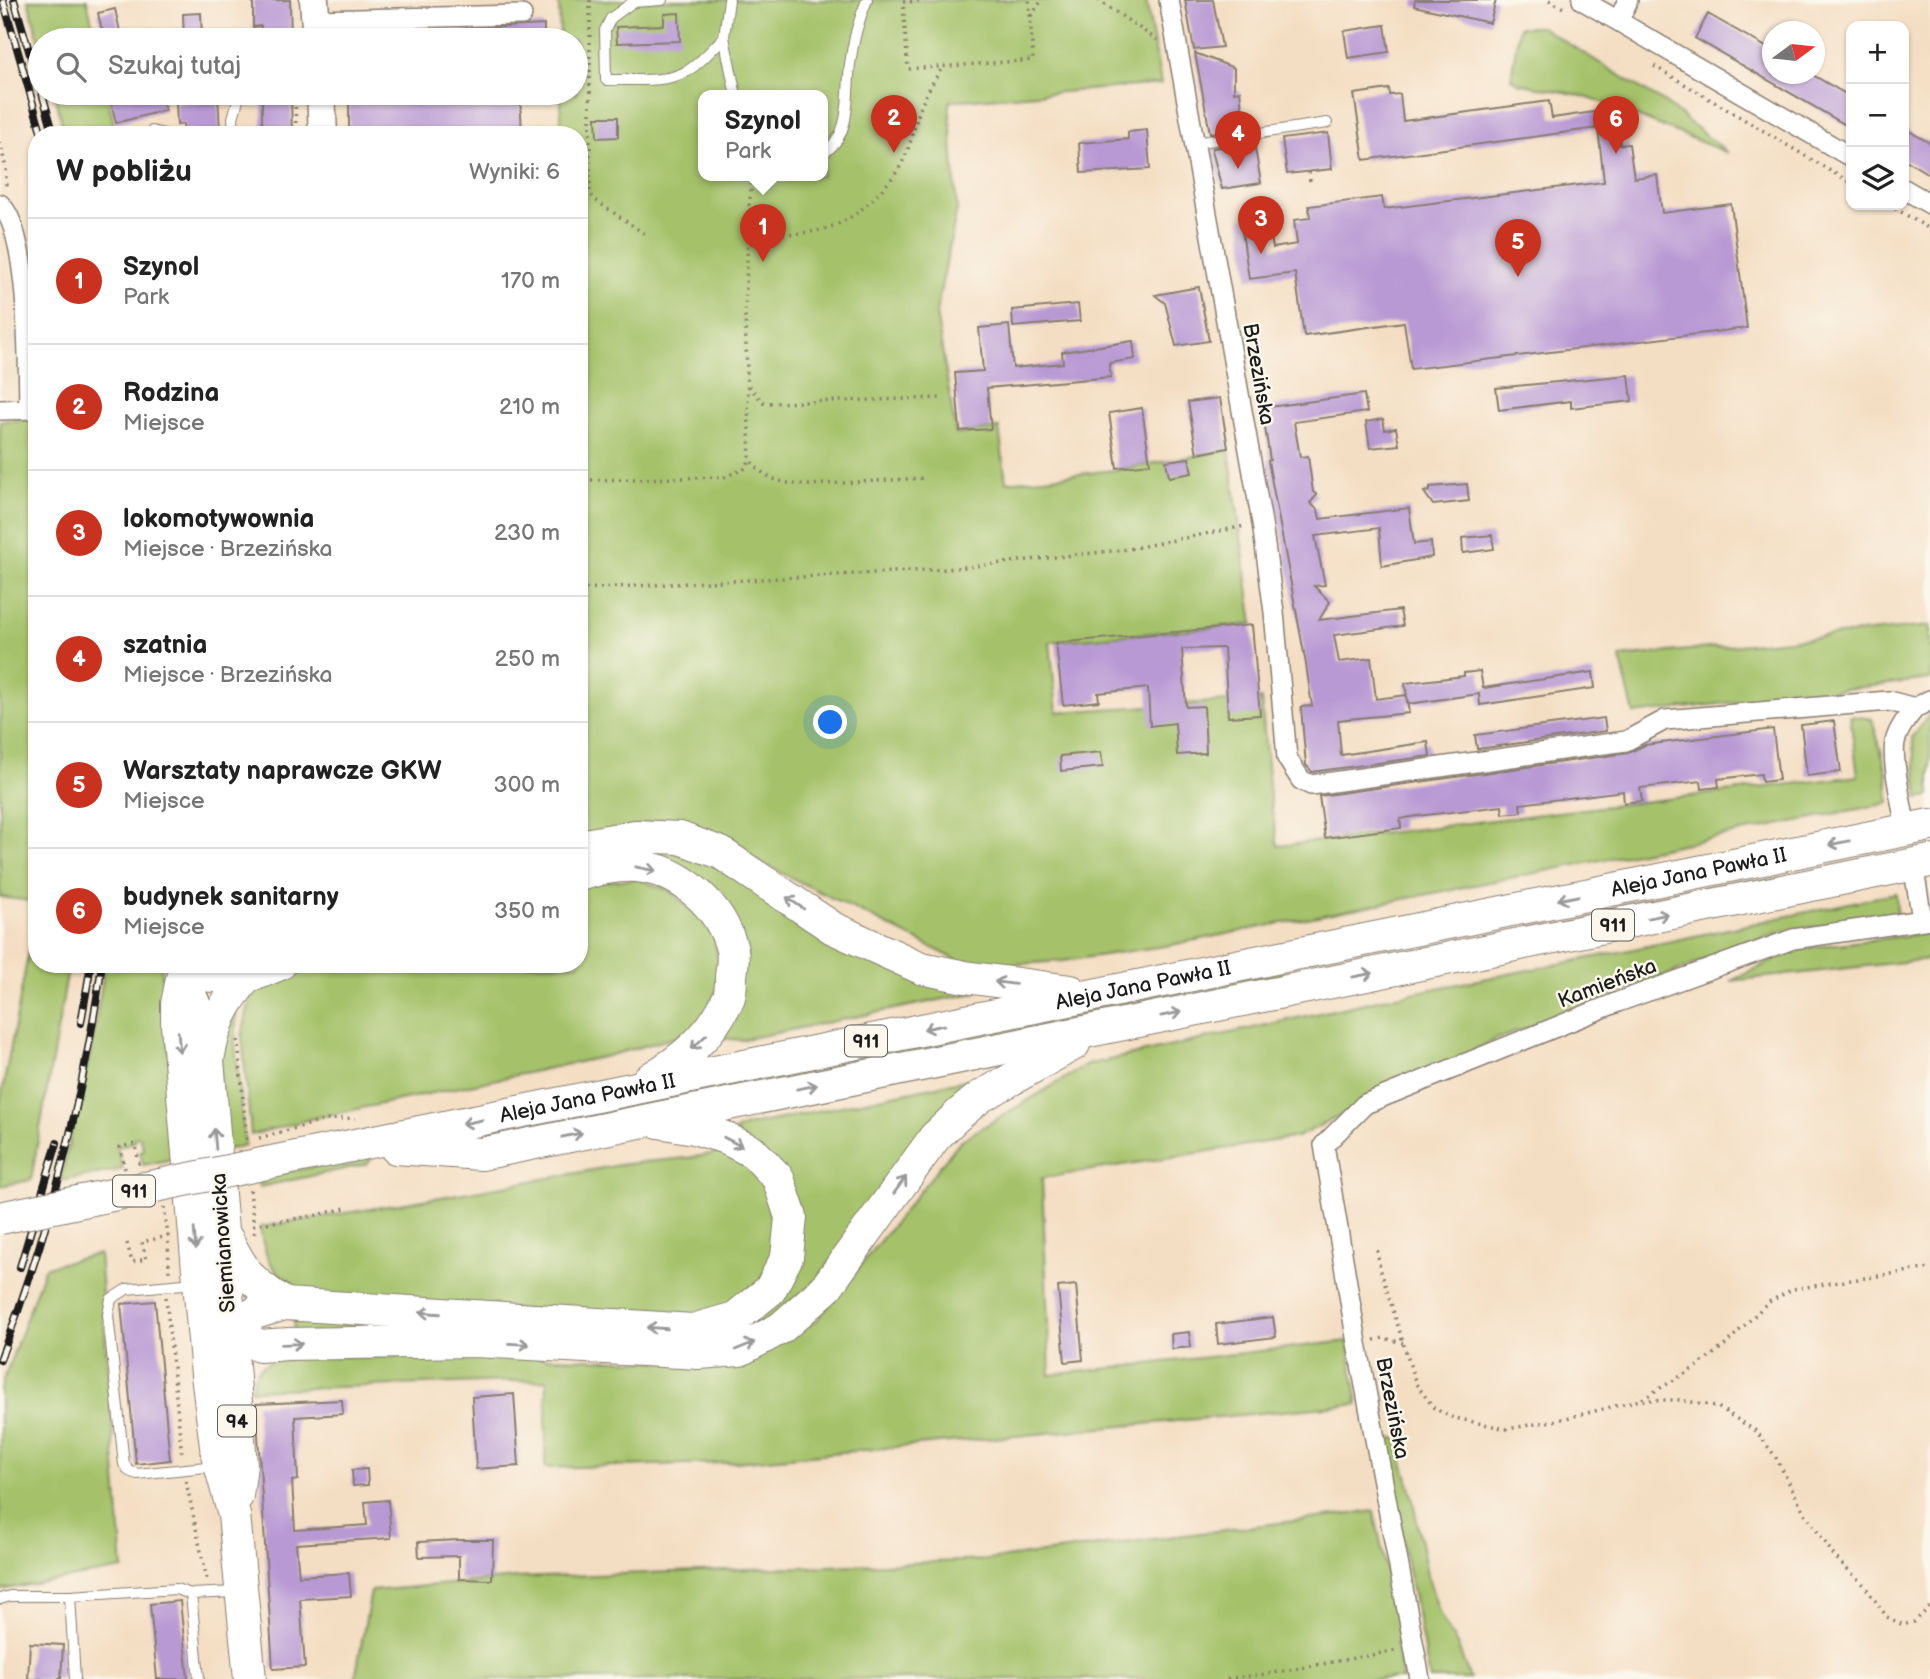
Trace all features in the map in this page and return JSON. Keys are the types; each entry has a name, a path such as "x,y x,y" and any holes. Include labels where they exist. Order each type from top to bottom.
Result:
{"main road":[{"path":"322,105 323,126"},
{"name":"Aleja Jana Pawła II","path":"0,1219 254,1159 355,1132 635,1088 1918,827"},
{"path":"588,844 635,836 680,838 721,853 833,928 922,968 965,977 1097,994"},
{"name":"Aleja Jana Pawła II","path":"355,1132 481,1154 1921,863"},
{"path":"588,872 639,866 671,875 699,894 720,919 733,951 730,995 704,1039 668,1068 635,1088"},
{"name":"Siemianowicka","path":"186,973 177,1004 184,1283 216,1328 240,1464 234,1515"},
{"name":"Siemianowicka","path":"189,973 208,1059 238,1228 216,1328 219,1466 234,1515 250,1679"},
{"path":"217,973 246,978"},
{"path":"208,1059 221,1011 246,978 258,973"},
{"path":"216,1328 259,1346 288,1343 474,1341 699,1353 740,1350 781,1328 825,1289 935,1137 958,1115 989,1092 1104,1027"},
{"path":"216,1328 285,1304 693,1330 735,1318 770,1290 786,1257 791,1217 778,1178 753,1152 723,1137 694,1128 644,1120"},
{"path":"238,1228 238,1261 255,1284 285,1304"}],"street":[{"name":"Brzezińska","path":"1169,0 1262,523 1274,612 1287,758 1301,780 1311,785 1626,740 1665,719 1889,701 1922,704"},
{"path":"1582,0 1846,155"},
{"path":"1619,20 1628,0"},
{"path":"316,20 522,15"},
{"path":"1909,191 1930,204"},
{"path":"1,204 12,221 17,237 23,271 28,340"},
{"path":"0,410 28,409"},
{"path":"1918,827 1896,766 1895,743 1903,724 1922,704"},
{"path":"1921,863 1926,919"},
{"name":"Kamieńska","path":"1324,1145 1365,1104 1618,1002 1793,939 1926,919"},
{"name":"Brzezińska","path":"1324,1145 1357,1343 1420,1679"}],"lane":[{"path":"662,0 633,2 611,18 606,30 606,80 660,78 685,72 695,66 724,37"},
{"path":"729,0 724,37 727,65 734,90"},
{"path":"828,150 840,139 845,124 856,28 867,0"},
{"path":"233,126 237,105"},
{"path":"1194,143 1326,123"},
{"path":"184,1283 127,1289 111,1299 108,1315 124,1464 129,1471 137,1474 219,1466"},
{"path":"0,1598 176,1589 191,1594 242,1591"},
{"path":"191,1594 199,1679"},
{"path":"70,1596 75,1679"}],"path":[{"path":"590,0 590,193 595,200 645,234"},
{"path":"926,0 902,2 908,69 1033,60 1028,0"},
{"path":"1030,17 1042,0"},
{"path":"1098,0 1159,41"},
{"path":"748,234 802,234 825,231 869,203 894,177 904,159 929,87 943,67"},
{"path":"295,105 296,126"},
{"path":"0,142 7,182 1,204"},
{"path":"1309,172 1310,181"},
{"path":"591,480 724,477 744,470 750,460 745,316 751,181"},
{"path":"1898,210 1930,229"},
{"path":"748,385 763,402 772,403 940,398"},
{"path":"750,460 759,471 772,479 789,484 924,478"},
{"path":"588,589 947,569 1129,549 1262,523"},
{"path":"238,1033 254,1159 238,1228"},
{"path":"254,1159 316,1122 355,1132"},
{"path":"126,1174 120,1147 135,1144 139,1163 148,1161"},
{"path":"163,1197 168,1236 184,1283 166,1294 183,1469 209,1593"},
{"path":"238,1228 314,1216 349,1207"},
{"path":"238,1228 258,1247"},
{"path":"128,1243 132,1262 146,1259 142,1242 168,1236"},
{"path":"1377,1250 1380,1268 1416,1384 1434,1408 1450,1417 1507,1429 1640,1400 1679,1400 1716,1406 1756,1431 1774,1456 1819,1536 1835,1557 1864,1585 1887,1617 1903,1625 1914,1622 1930,1607"},
{"path":"1640,1400 1696,1367 1724,1346 1767,1303 1793,1289 1930,1268"},
{"path":"1357,1343 1384,1338 1403,1343"},
{"path":"1227,1679 1337,1662 1414,1645"}],"green space":[{"path":"28,0 87,0 93,28 36,28"},
{"path":"559,0 1146,0 1161,84 949,101 957,210 936,313 956,434 999,428 1006,482 1115,470 1229,450 1253,624 1050,642 1057,712 1261,699 1270,798 1278,846 1858,776 1850,716 1872,719 1887,773 1889,803 1171,945 1063,961 971,967 715,840 662,819 588,839 588,126 561,126 561,105 588,105 588,28 560,28"},
{"path":"1519,27 1541,27 1665,103 1728,153 1579,95 1518,83 1511,78"},
{"path":"57,105 110,105 114,126 63,126"},
{"path":"28,419 28,901 0,897 0,421"},
{"path":"1930,626 1930,679 1634,714 1620,657"},
{"path":"1930,714 1930,796 1919,798 1912,737"},
{"path":"664,849 704,860 974,993 740,1040 723,1038 729,913 588,860 588,856"},
{"path":"651,878 710,922 723,977 699,1031 607,1056 310,1119 251,1135 242,1036 252,990 285,973 588,973 588,882"},
{"path":"1896,893 1897,914 1780,932 1495,1040 1297,1137 1042,1178 1050,1375 1348,1341 1358,1404 725,1463 545,1468 547,1380 251,1390 256,1373 265,1364 296,1357 498,1356 737,1364 816,1321 960,1141 1087,1065 1387,998"},
{"path":"1930,933 1930,959 1731,981 1796,949"},
{"path":"28,955 28,973 67,973 31,1180 0,1186 0,1104"},
{"path":"1282,970 1282,977 455,1147 450,1138"},
{"path":"104,973 162,973 178,1158 143,1165 140,1151 144,1150 140,1137 134,1138 135,1142 117,1147 123,1169 60,1181 91,1051"},
{"path":"237,1001 235,1043 245,1145 226,1150 219,1062"},
{"path":"985,1077 811,1286 745,1337 294,1334 293,1317 720,1332 797,1233 735,1131 746,1126"},
{"path":"730,1149 753,1161 784,1220 778,1247 766,1276 747,1296 723,1308 681,1320 292,1294 292,1282 284,1278 268,1259 261,1235 260,1227 614,1166 702,1156"},
{"path":"370,1157 371,1160 367,1164 259,1187 257,1177"},
{"path":"99,1254 123,1569 0,1590 0,1390 45,1267"},
{"path":"1396,1438 1411,1490 1427,1574 1440,1615 1458,1647 1470,1679 1430,1679 1382,1439"},
{"path":"1374,1511 1401,1642 1396,1644 1403,1679 355,1679 371,1591 516,1578 988,1560"}],"building":[{"path":"253,0 290,0 291,28 253,27"},
{"path":"1185,0 1213,0 1222,47 1194,50"},
{"path":"1415,0 1496,0 1490,23 1414,6"},
{"path":"115,9 119,28 101,28 98,13"},
{"path":"201,13 202,28 184,28 183,14"},
{"path":"679,13 680,41 617,43 616,27 664,25 664,14"},
{"path":"1708,14 1762,45 1762,77 1695,38"},
{"path":"544,25 544,28 483,28"},
{"path":"1385,25 1389,52 1348,58 1344,31"},
{"path":"1195,53 1234,68 1234,92 1240,91 1244,128 1210,133"},
{"path":"1825,82 1846,94 1846,125 1775,84"},
{"path":"1389,89 1390,95 1400,94 1403,121 1549,101 1552,118 1615,109 1620,145 1629,144 1634,178 1657,175 1662,213 1731,204 1747,328 1411,369 1404,322 1304,336 1295,273 1249,279 1240,218 1267,215 1273,248 1297,244 1294,220 1310,218 1309,206 1382,197 1384,209 1604,182 1598,128 1364,160 1354,94"},
{"path":"112,105 164,105 165,110 116,123"},
{"path":"176,105 219,105 220,126 177,125"},
{"path":"262,105 291,105 292,126 262,126"},
{"path":"349,105 521,105 522,126 349,126"},
{"path":"596,117 618,117 618,137 597,138"},
{"path":"1147,130 1150,169 1081,173 1079,143 1128,139 1128,132"},
{"path":"1909,131 1930,143 1930,175 1909,162"},
{"path":"1328,133 1332,169 1287,174 1282,139"},
{"path":"1254,142 1261,183 1222,189 1213,148"},
{"path":"1199,287 1209,341 1176,346 1165,303 1155,295"},
{"path":"1078,304 1080,321 1013,327 1012,310"},
{"path":"1009,325 1013,368 1063,363 1062,352 1133,341 1135,359 1109,363 1111,377 987,388 991,429 960,431 955,373 983,371 979,328"},
{"path":"1629,375 1632,401 1571,408 1571,401 1499,410 1496,388"},
{"path":"1364,394 1367,412 1294,422 1300,457 1308,456 1313,492 1317,495 1310,503 1318,510 1320,519 1409,508 1414,544 1431,542 1432,557 1382,566 1379,528 1315,536 1325,585 1314,586 1330,602 1319,620 1400,610 1403,626 1334,635 1339,662 1371,658 1376,699 1406,695 1409,713 1338,720 1341,755 1428,742 1430,756 1312,772 1306,765 1301,707 1312,706 1268,461 1262,408"},
{"path":"1220,398 1228,448 1197,454 1188,402"},
{"path":"1142,408 1150,464 1117,468 1109,413"},
{"path":"1383,419 1385,430 1396,428 1399,445 1370,448 1366,422"},
{"path":"1189,458 1192,473 1169,477 1166,461"},
{"path":"1467,484 1469,501 1433,505 1424,492 1430,491 1430,487"},
{"path":"1492,535 1494,549 1463,553 1462,538"},
{"path":"1252,625 1260,715 1228,717 1224,648 1182,649 1186,707 1204,706 1206,753 1177,755 1175,723 1150,726 1148,688 1098,693 1099,701 1063,705 1056,643"},
{"path":"1480,671 1483,688 1593,672 1595,688 1480,705 1479,694 1408,704 1405,683 1464,676 1464,673"},
{"path":"1604,718 1606,731 1477,749 1475,735"},
{"path":"1834,721 1841,772 1807,776 1801,725"},
{"path":"1773,729 1779,780 1762,782 1761,774 1718,779 1719,787 1702,789 1701,781 1640,788 1642,801 1624,803 1623,791 1520,804 1521,812 1503,814 1502,806 1417,816 1400,819 1401,828 1325,838 1319,796 1628,753 1645,745"},
{"path":"1101,752 1103,767 1061,771 1060,756"},
{"path":"1076,1285 1083,1360 1065,1362 1058,1287"},
{"path":"155,1301 170,1460 136,1464 121,1304"},
{"path":"1273,1317 1276,1337 1218,1344 1216,1324"},
{"path":"1189,1332 1191,1347 1172,1349 1171,1334"},
{"path":"514,1394 519,1466 476,1469 472,1397"},
{"path":"342,1400 343,1414 295,1417 298,1480 292,1481 295,1530 367,1525 365,1502 388,1500 391,1538 296,1544 299,1576 349,1573 351,1596 300,1599 305,1667 273,1669 256,1404"},
{"path":"367,1469 368,1485 353,1486 352,1470"},
{"path":"493,1540 492,1580 459,1579 459,1556 419,1557 418,1542"},
{"path":"180,1601 188,1679 157,1679 150,1604"},
{"path":"30,1643 63,1645 61,1679 28,1679"}],"railway":[{"path":"3,0 28,87"},
{"path":"14,0 28,47"},
{"path":"33,105 39,126"},
{"path":"45,105 51,126"},
{"path":"81,1023 89,973"},
{"path":"0,1360 34,1264 62,1165 85,1065 101,973"},
{"path":"20,1267 57,1143"}],"place":[{"name":"Rodzina","path":"894,153"},
{"name":"budynek sanitarny","path":"1616,154"},
{"name":"szatnia","path":"1238,169"},
{"name":"lokomotywownia","path":"1261,254"},
{"name":"Szynol","path":"763,262"},
{"name":"Warsztaty naprawcze GKW","path":"1518,277"}]}
